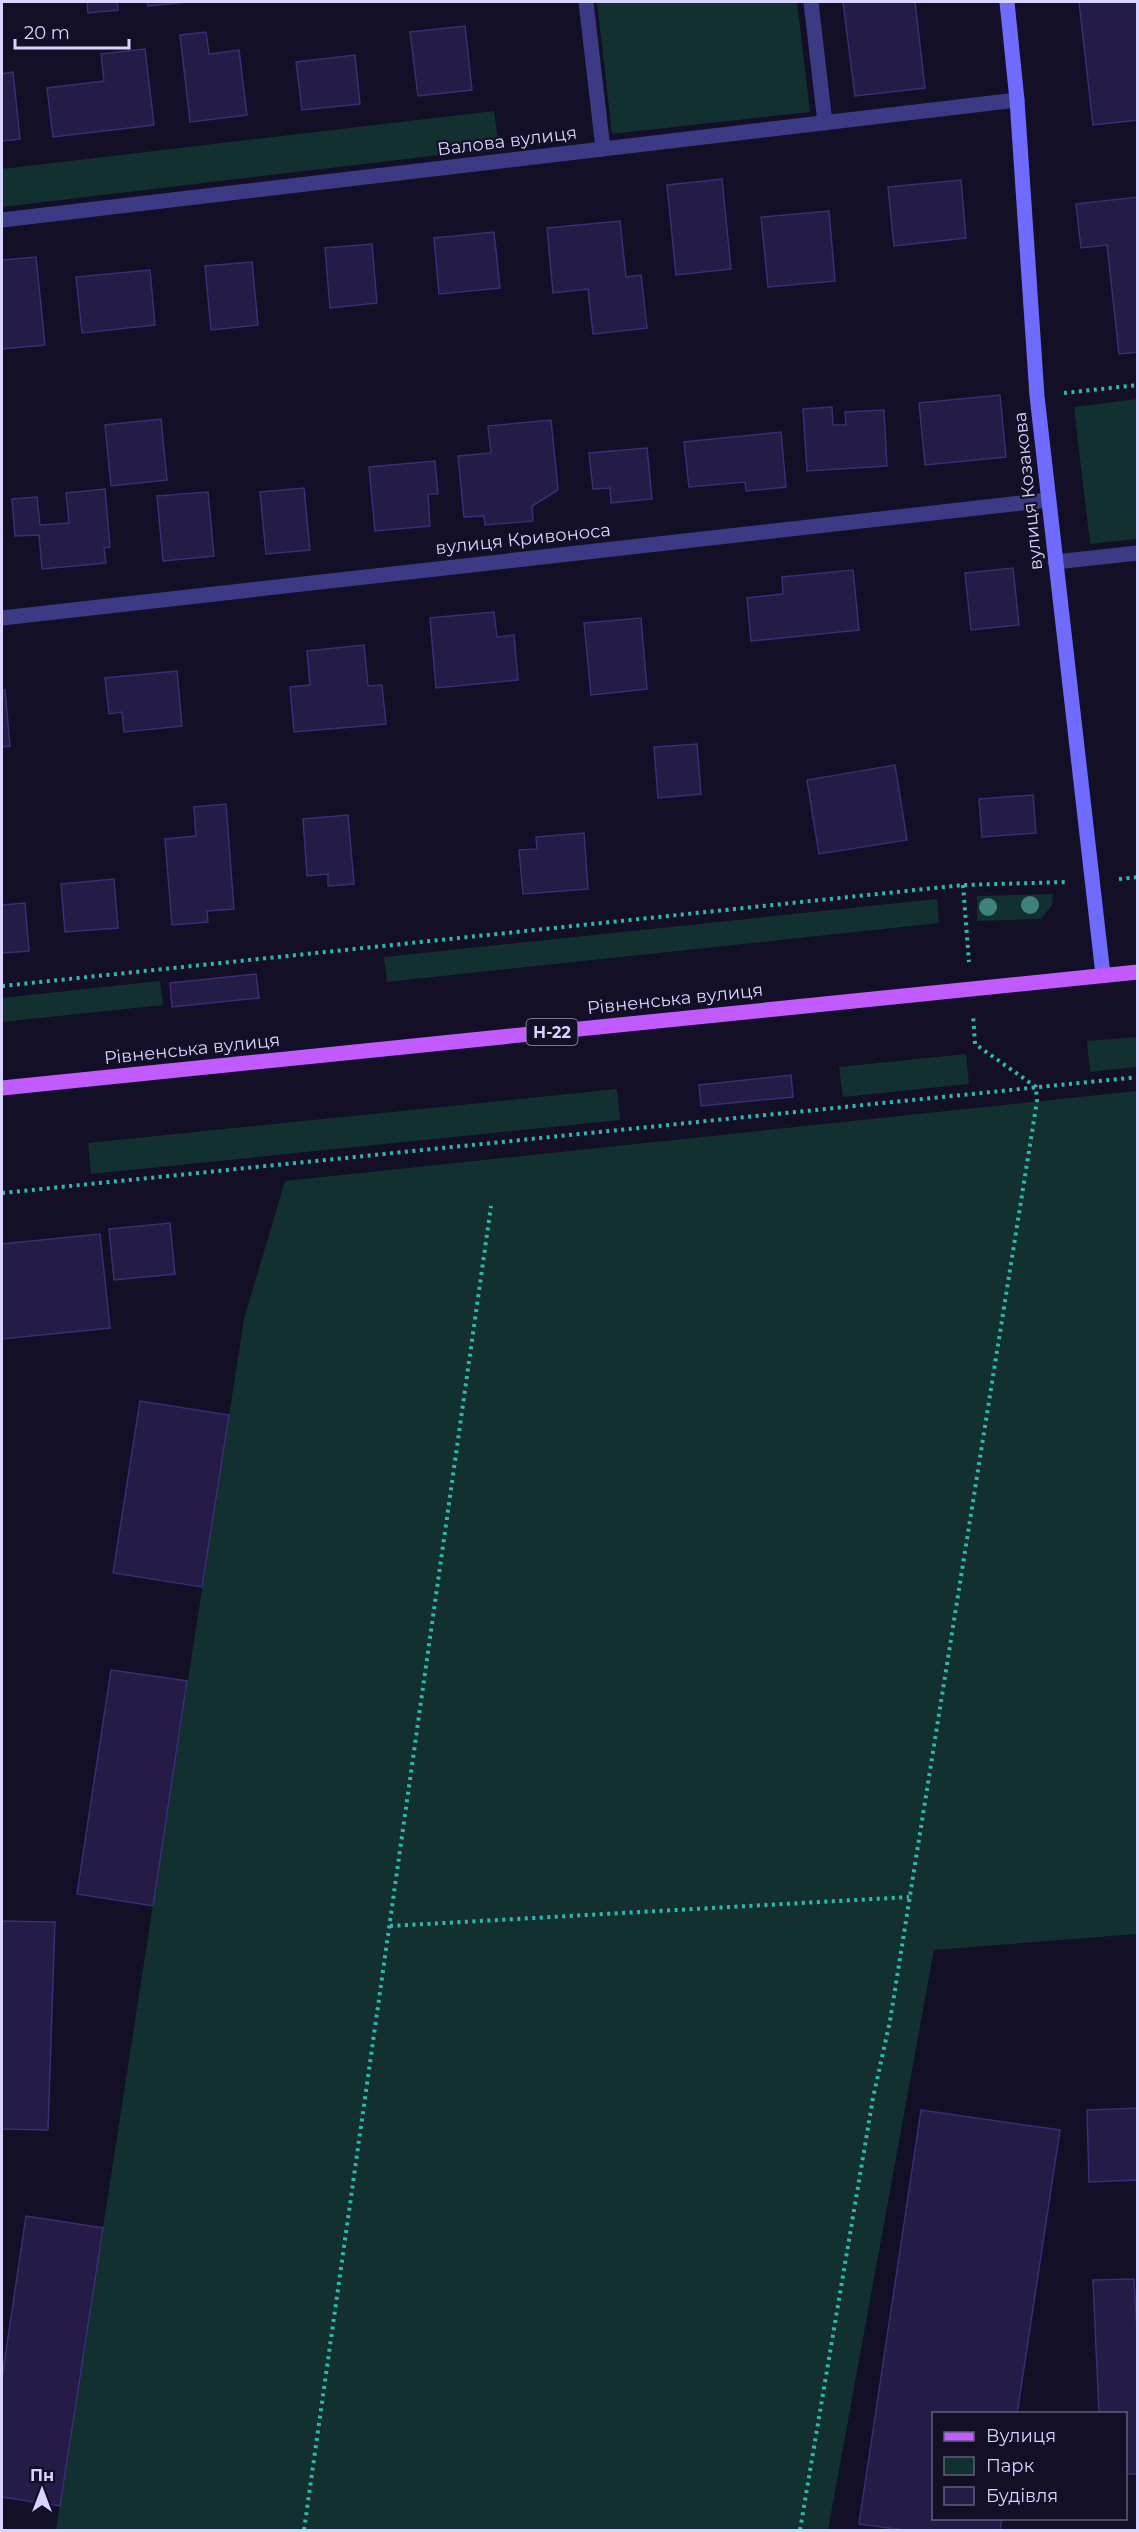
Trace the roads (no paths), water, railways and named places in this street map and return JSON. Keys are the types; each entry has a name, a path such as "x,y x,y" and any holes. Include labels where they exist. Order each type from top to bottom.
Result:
{"main road":[{"name":"Рівненська вулиця","path":"2,1088 1137,972"}],"street":[{"path":"586,2 603,149"},
{"path":"810,2 825,123"},
{"name":"вулиця Козакова","path":"1007,2 1017,100 1037,396 1103,975"},
{"name":"Валова вулиця","path":"2,220 1017,100"},
{"name":"вулиця Кривоноса","path":"2,618 1048,500"},
{"path":"1055,562 1137,553"}]}
